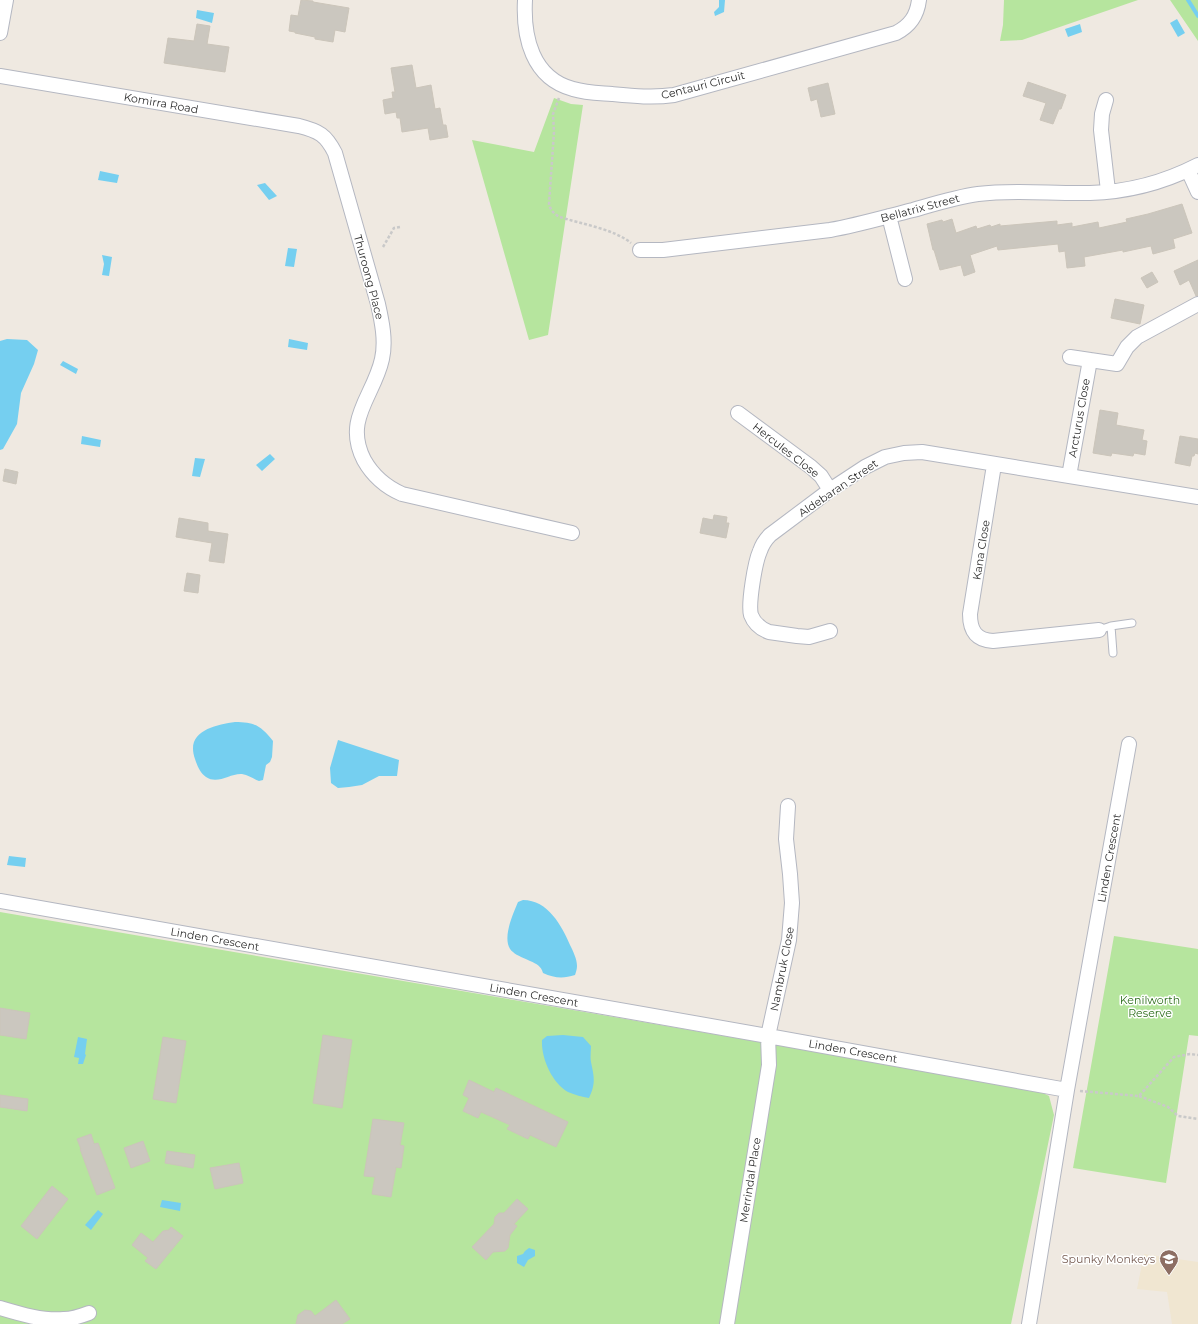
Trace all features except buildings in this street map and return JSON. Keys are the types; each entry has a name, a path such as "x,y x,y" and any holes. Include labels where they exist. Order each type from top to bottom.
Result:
{"street":[{"path":"0,33 6,0"},
{"name":"Centauri Circuit","path":"525,0 525,26 530,50 543,70 555,81 564,86 583,92 640,97 674,95 896,33 905,28 912,21 917,11 919,0"},
{"name":"Komirra Road","path":"0,76 299,126 320,133"},
{"path":"1106,100 1102,114 1101,130 1108,191"},
{"name":"Thuroong Place","path":"320,133 326,138 335,153 378,304 382,323 382,358 380,368 361,411 357,426 357,442 367,466 386,485 402,494 572,533"},
{"path":"1193,167 1198,192"},
{"name":"Bellatrix Street","path":"640,250 663,250 808,234 855,225 957,198 992,193 1024,191 1091,193 1108,191 1147,184 1193,167"},
{"path":"889,216 905,279"},
{"path":"1070,356 1117,364 1127,347 1136,337 1198,304"},
{"name":"Arcturus Close","path":"1069,476 1090,360"},
{"name":"Hercules Close","path":"738,413 811,467 821,476 830,490"},
{"name":"Aldebaran Street","path":"830,631 809,637 797,636 769,632 757,624 751,614 750,605 758,556 766,539 770,535 830,490 864,467 885,457 904,453 922,452 1198,498"},
{"name":"Kana Close","path":"994,465 970,614 970,638 994,641 1105,628"},
{"name":"Linden Crescent","path":"1029,1324 1068,1090 1130,744"},
{"name":"Nambruk Close","path":"768,1036 789,940 792,903 786,839 788,806"},
{"name":"Linden Crescent","path":"0,902 1068,1090"},
{"name":"Merrindal Place","path":"727,1324 769,1065 768,1036"},
{"path":"0,1308 24,1315 57,1319 71,1318 89,1313"}],"lane":[{"path":"1113,653 1105,628 1132,623"}],"path":[{"path":"564,86 554,108 553,114 554,132 549,204 551,210 560,218 616,234 626,239 640,250"},
{"path":"383,247 394,228 400,227"},
{"path":"1139,1096 1174,1057 1190,1054 1198,1056"},
{"path":"1068,1090 1139,1096 1168,1107 1178,1116 1198,1119"}],"shaded area":[{"name":"Spunky Monkeys","path":"1144,1254 1198,1262 1198,1324 1172,1324 1167,1292 1137,1289"}],"green space":[{"path":"1004,0 1138,0 1022,40 1000,41 1003,25"},
{"path":"1170,0 1198,0 1198,41"},
{"path":"554,98 571,104 583,105 548,335 529,340 472,140 534,152"},
{"path":"0,912 1035,1089 1049,1096 1054,1115 1011,1324 0,1324"},
{"name":"Kenilworth Reserve","path":"1114,936 1198,949 1198,1036 1189,1035 1166,1183 1073,1168"}],"water":[{"path":"719,0 725,0 724,12 715,16 714,12 719,7"},
{"path":"197,10 214,13 212,23 196,18"},
{"path":"1177,19 1185,33 1178,37 1170,23"},
{"path":"1080,24 1082,32 1068,37 1065,29"},
{"path":"100,171 119,175 117,183 98,180"},
{"path":"265,183 277,196 269,200 257,185"},
{"path":"288,248 297,249 294,267 285,266"},
{"path":"102,255 112,257 109,276 102,275 104,264"},
{"path":"7,339 27,340 38,350 34,364 21,393 17,424 3,449 0,450 0,341"},
{"path":"289,339 308,343 307,350 288,347"},
{"path":"63,361 78,369 76,374 60,365"},
{"path":"82,436 101,440 100,447 81,444"},
{"path":"270,454 275,459 262,471 256,465"},
{"path":"195,458 205,459 200,477 192,476"},
{"path":"235,722 253,724 261,728 273,741 272,757 270,762 266,765 263,780 259,781 247,775 238,774 215,780 206,777 200,771 193,749 194,742 198,736 211,728"},
{"path":"338,740 399,760 397,776 379,776 362,785 338,788 331,783 330,768"},
{"path":"9,856 26,858 25,867 7,865"},
{"path":"523,900 540,904 553,915 558,922 576,958 577,969 575,975 559,977 543,973 535,963 517,955 509,947 508,935 511,920 518,902"},
{"path":"563,1035 583,1037 591,1046 591,1060 594,1080 589,1098 578,1096 562,1088 552,1076 546,1062 543,1054 542,1040 547,1036"},
{"path":"78,1037 87,1039 86,1055 83,1064 78,1064 79,1058 74,1057"},
{"path":"162,1200 181,1203 180,1211 160,1207"},
{"path":"98,1210 103,1214 91,1230 85,1225"},
{"path":"529,1248 535,1250 535,1256 528,1260 524,1267 517,1263 517,1256 523,1254"}],"waterway":[{"path":"1188,0 1198,16"}],"place":[{"name":"Spunky Monkeys","path":"1169,1276"}]}
